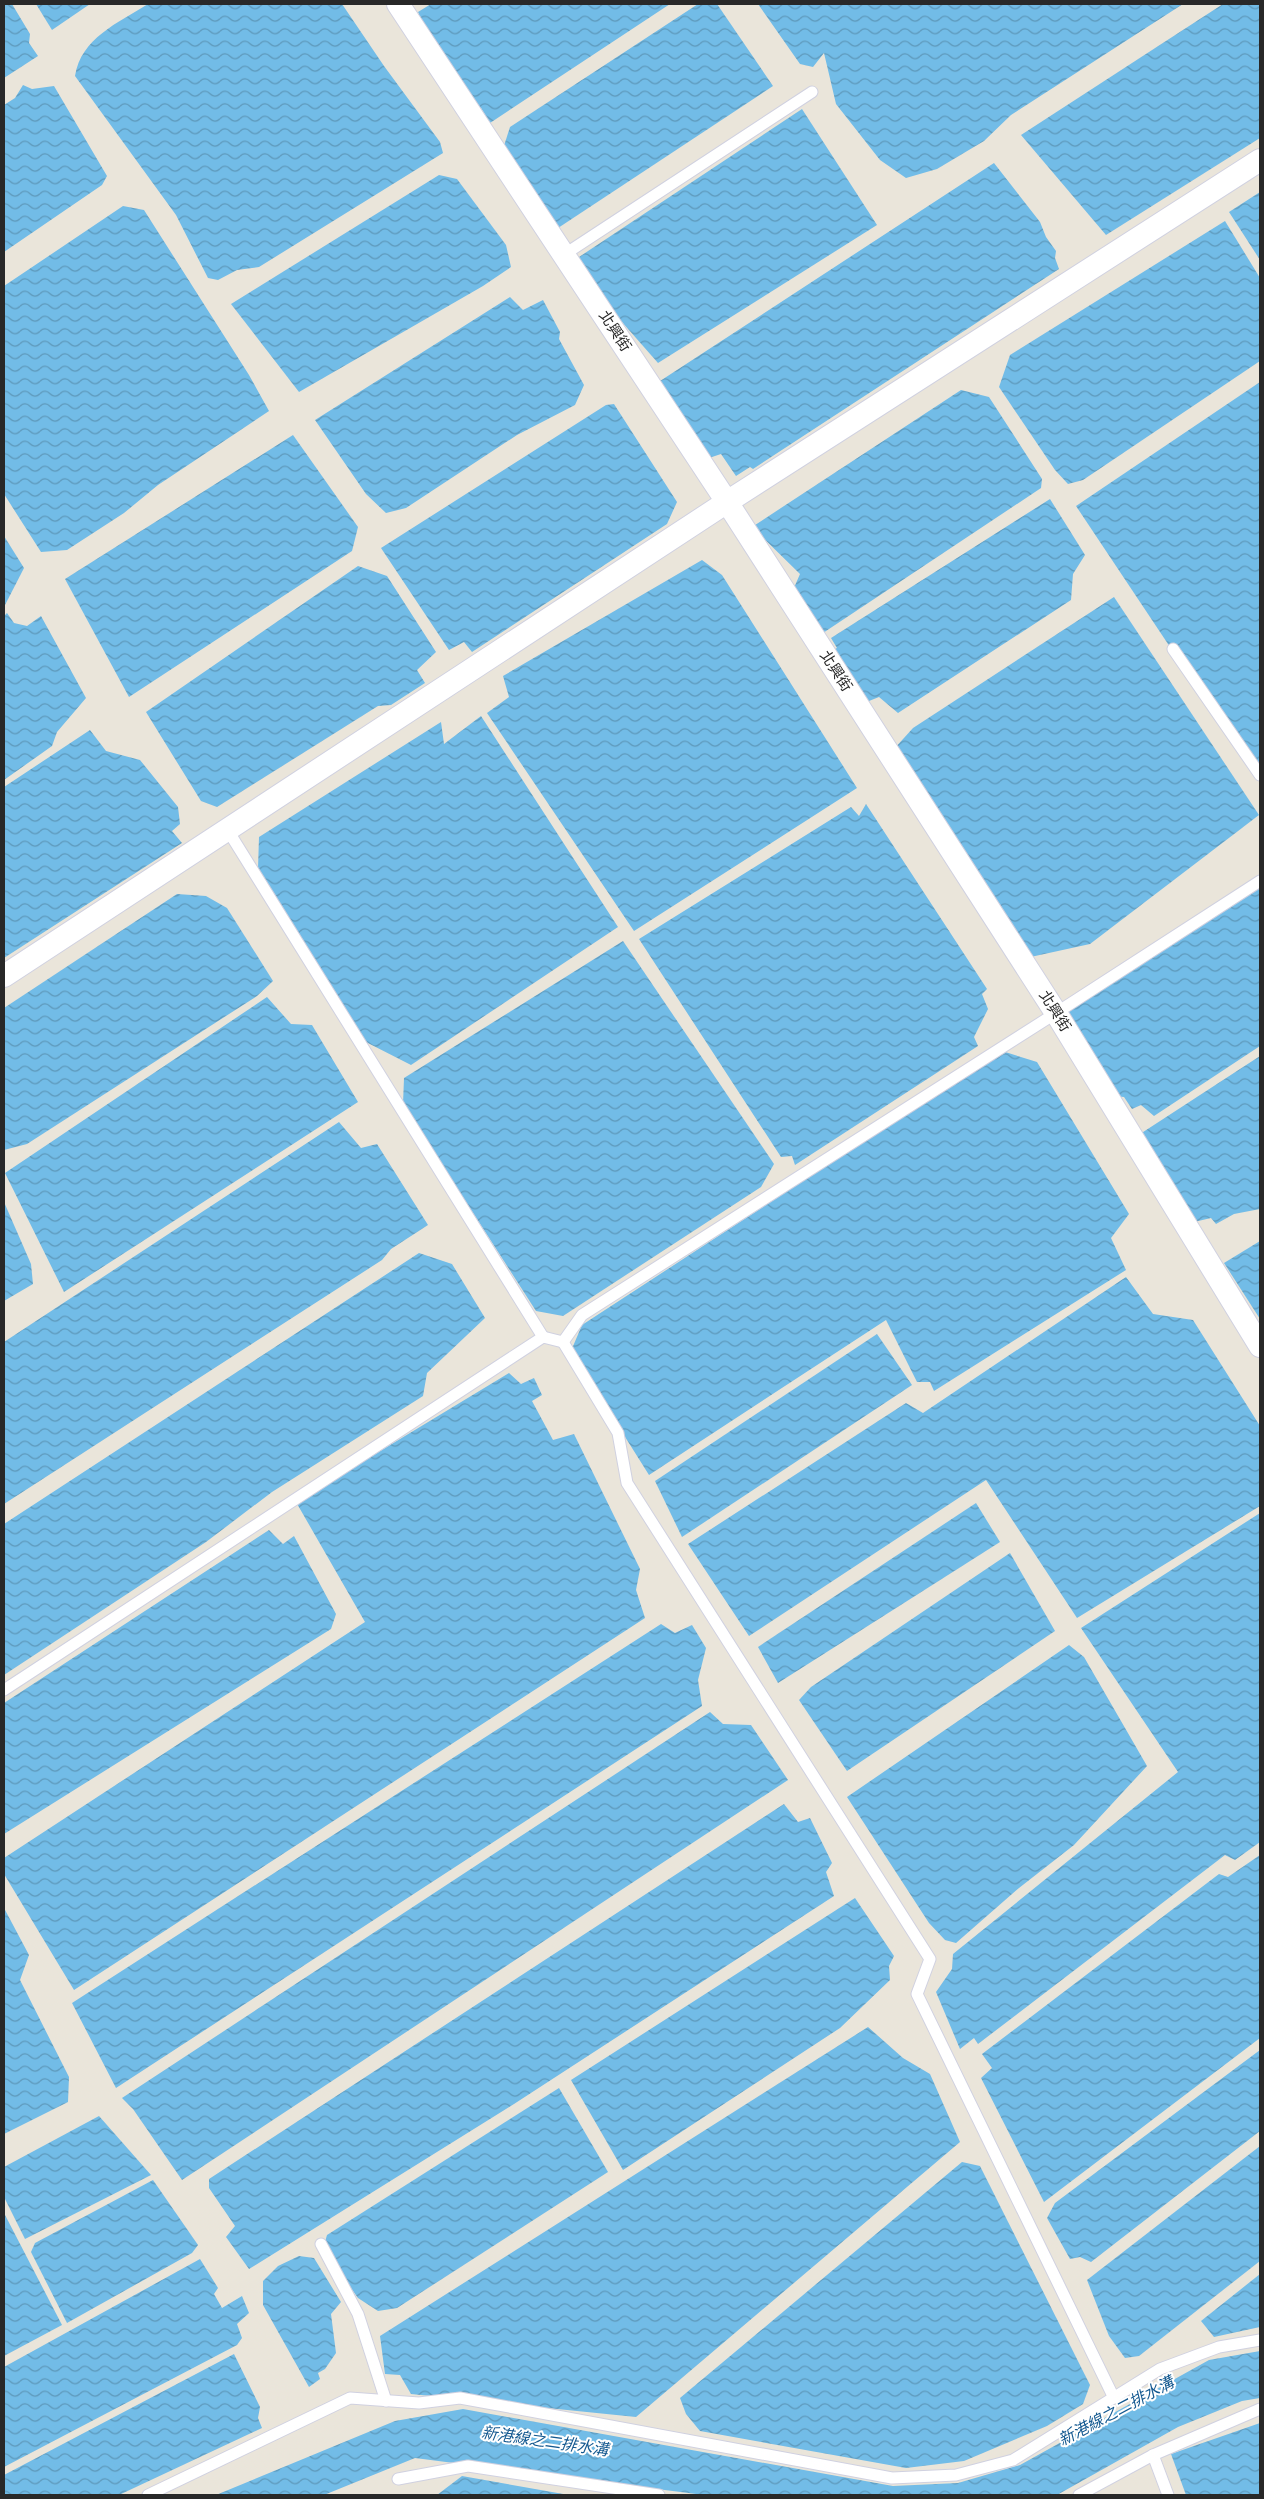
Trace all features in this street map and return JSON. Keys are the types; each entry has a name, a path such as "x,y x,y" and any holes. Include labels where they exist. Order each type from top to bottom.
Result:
{"street":[{"name":"北興街","path":"398,4 565,254 727,502 1056,1013 1260,1346"},
{"path":"4,976 727,502 1260,160"}],"lane":[{"path":"565,254 812,92"},
{"path":"1173,649 1260,775"},
{"path":"227,829 543,1337 562,1342 618,1433 627,1483 930,1960 917,1994 1114,2398"},
{"path":"562,1342 582,1315 1260,881"},
{"path":"4,1690 543,1337"},
{"path":"321,2244 358,2314 386,2401"},
{"path":"148,2495 350,2398 419,2403 460,2398 892,2478 956,2476 1013,2460 1160,2369 1219,2347 1260,2340"},
{"path":"1079,2495 1196,2435 1260,2409"},
{"path":"1153,2456 1168,2495"},
{"path":"398,2479 468,2466 659,2495"}],"water":[{"path":"4,4 12,4 30,34 29,43 38,56 4,78"},
{"path":"36,4 90,4 52,30"},
{"path":"148,4 342,4 384,66 440,142 443,153 259,267 237,270 218,280 208,278 176,215 75,76 85,51 102,33"},
{"path":"431,4 670,4 490,123 481,108 473,111 417,16 418,12"},
{"path":"698,4 717,4 773,86 552,232 502,152 510,127"},
{"path":"758,4 1183,4 1011,115 984,141 937,169 906,178 880,160 836,104 824,53 813,67 800,64"},
{"path":"1223,4 1260,4 1260,138 1106,235 1021,135"},
{"path":"23,85 32,89 54,86 107,176 102,185 4,252 4,105 15,98"},
{"path":"802,109 877,225 658,363 570,263"},
{"path":"994,163 1040,222 1046,237 1056,251 1055,258 1059,269 753,469 750,467 736,476 721,454 709,458 657,383"},
{"path":"439,175 457,179 506,245 511,267 483,286 299,392 231,304"},
{"path":"1260,192 1260,260 1229,212"},
{"path":"123,206 144,210 249,375 269,411 158,485 124,513 67,550 41,552 4,494 4,286"},
{"path":"1225,221 1260,278 1260,361 1083,480 1068,484 1055,470 999,387 1010,355"},
{"path":"510,297 523,310 543,300 560,332 559,339 584,385 575,405 517,435 406,508 386,513 366,494 315,420"},
{"path":"1260,382 1260,782 1076,506"},
{"path":"961,390 989,397 1042,479 1041,488 817,637 790,597 800,574 752,527"},
{"path":"614,404 677,502 667,524 472,652 464,642 449,650 381,548 606,405"},
{"path":"293,435 358,527 352,551 129,697 65,579"},
{"path":"1050,499 1085,555 1073,574 1071,600 898,713 879,697 859,705 828,652 837,648 831,638"},
{"path":"4,536 24,568 4,607"},
{"path":"702,560 722,575 857,788 634,931 487,713 509,697 503,676"},
{"path":"358,566 387,576 436,652 417,670 425,683 391,705 378,706 217,807 201,801 146,712"},
{"path":"1114,597 1259,815 1090,944 1026,958 894,749 913,728"},
{"path":"7,613 14,623 27,626 41,616 86,698 57,732 52,746 4,780 4,616"},
{"path":"481,716 618,927 411,1065 362,1040 258,869 259,837 441,722 444,744"},
{"path":"90,730 106,751 140,760 178,807 180,824 172,831 182,843 4,958 4,787"},
{"path":"866,804 987,989 982,994 988,1009 974,1037 978,1046 795,1165 792,1156 781,1157 639,939 851,807 859,816"},
{"path":"1260,884 1260,1046 1154,1116 1141,1105 1132,1109 1124,1097 1113,1096 1064,1012"},
{"path":"177,894 206,896 227,908 273,981 257,996 27,1144 4,1150 4,1008"},
{"path":"623,941 774,1164 761,1187 563,1316 536,1311 403,1104 404,1078"},
{"path":"267,997 291,1024 312,1025 358,1102 64,1292 5,1173"},
{"path":"1002,1051 1037,1062 1129,1214 1111,1238 1126,1270 934,1391 930,1382 917,1382 886,1320 649,1475 571,1351 582,1325"},
{"path":"1260,1056 1260,1209 1234,1214 1216,1224 1211,1218 1194,1222 1137,1136"},
{"path":"339,1122 361,1148 377,1144 428,1225 391,1249 382,1260 4,1504 4,1342"},
{"path":"4,1202 31,1264 33,1284 4,1301"},
{"path":"1260,1241 1260,1319 1224,1263"},
{"path":"419,1253 452,1264 485,1318 427,1373 423,1396 272,1492 206,1542 4,1675 4,1524"},
{"path":"1126,1277 1153,1314 1193,1320 1260,1426 1260,1506 1077,1618 986,1480 749,1636 688,1544 906,1403 923,1413"},
{"path":"877,1334 912,1385 682,1537 655,1481"},
{"path":"509,1373 521,1384 534,1378 542,1395 532,1401 553,1440 574,1434 640,1569 636,1590 645,1618 74,1990 4,1874 4,1858 365,1622 296,1502"},
{"path":"976,1503 1000,1542 778,1683 758,1647"},
{"path":"1260,1513 1260,1842 1235,1860 1225,1855 978,2044 974,2038 960,2049 936,1992 952,1969 953,1954 1178,1772 1081,1628"},
{"path":"269,1530 283,1544 294,1536 336,1614 331,1629 4,1834 4,1703"},
{"path":"1010,1553 1055,1631 847,1771 799,1700 811,1687"},
{"path":"661,1624 675,1633 692,1625 706,1648 698,1680 702,1706 116,2088 72,2003"},
{"path":"1069,1645 1084,1657 1147,1766 1074,1845 1019,1888 956,1943 945,1940 929,1923 847,1797"},
{"path":"710,1712 723,1724 751,1725 788,1780 182,2180 133,2109 122,2098"},
{"path":"784,1804 798,1822 810,1818 832,1863 826,1872 834,1896 514,2104 249,2269 226,2237 235,2226 209,2188 209,2179"},
{"path":"1260,1855 1260,2038 1044,2202 981,2078 992,2068 982,2054 1219,1874 1228,1877"},
{"path":"855,1898 894,1956 889,1966 890,1980 840,2028 623,2170 571,2080"},
{"path":"4,1908 29,1955 20,1980 69,2077 68,2102 4,2134"},
{"path":"868,2027 903,2058 930,2074 960,2142 636,2417 411,2394 400,2375 385,2374 380,2336"},
{"path":"1260,2050 1260,2131 1091,2262 1080,2257 1070,2259 1047,2218 1055,2203"},
{"path":"559,2088 608,2172 397,2308 378,2311 358,2298 323,2249 327,2235"},
{"path":"99,2116 151,2175 25,2239 4,2197 4,2167"},
{"path":"1260,2146 1260,2261 1139,2356 1125,2358 1109,2336 1087,2280"},
{"path":"962,2162 980,2166 1090,2385 1083,2404 1047,2426 964,2461 906,2468 700,2431 686,2414 680,2398"},
{"path":"153,2180 198,2245 192,2253 67,2323 31,2252 35,2243"},
{"path":"4,2213 62,2325 4,2356"},
{"path":"299,2256 314,2258 341,2302 331,2314 336,2353 325,2369 318,2373 320,2379 309,2387 263,2305 263,2281 278,2266"},
{"path":"200,2259 218,2288 214,2294 222,2308 242,2296 249,2313 237,2324 242,2338 237,2345 4,2467 4,2367"},
{"path":"1260,2274 1260,2327 1214,2337 1201,2321"},
{"name":"新港線之二排水溝","path":"1260,2351 1260,2398 1242,2401 1178,2427 1057,2495 704,2495 415,2458 324,2495 216,2495 395,2421 463,2409 893,2486 958,2483 1020,2465 1209,2360"},
{"path":"234,2354 260,2407 258,2418 262,2428 119,2495 4,2495 4,2475"},
{"path":"1260,2423 1260,2495 1186,2495 1171,2454"},
{"path":"462,2476 569,2495 437,2495"}]}
